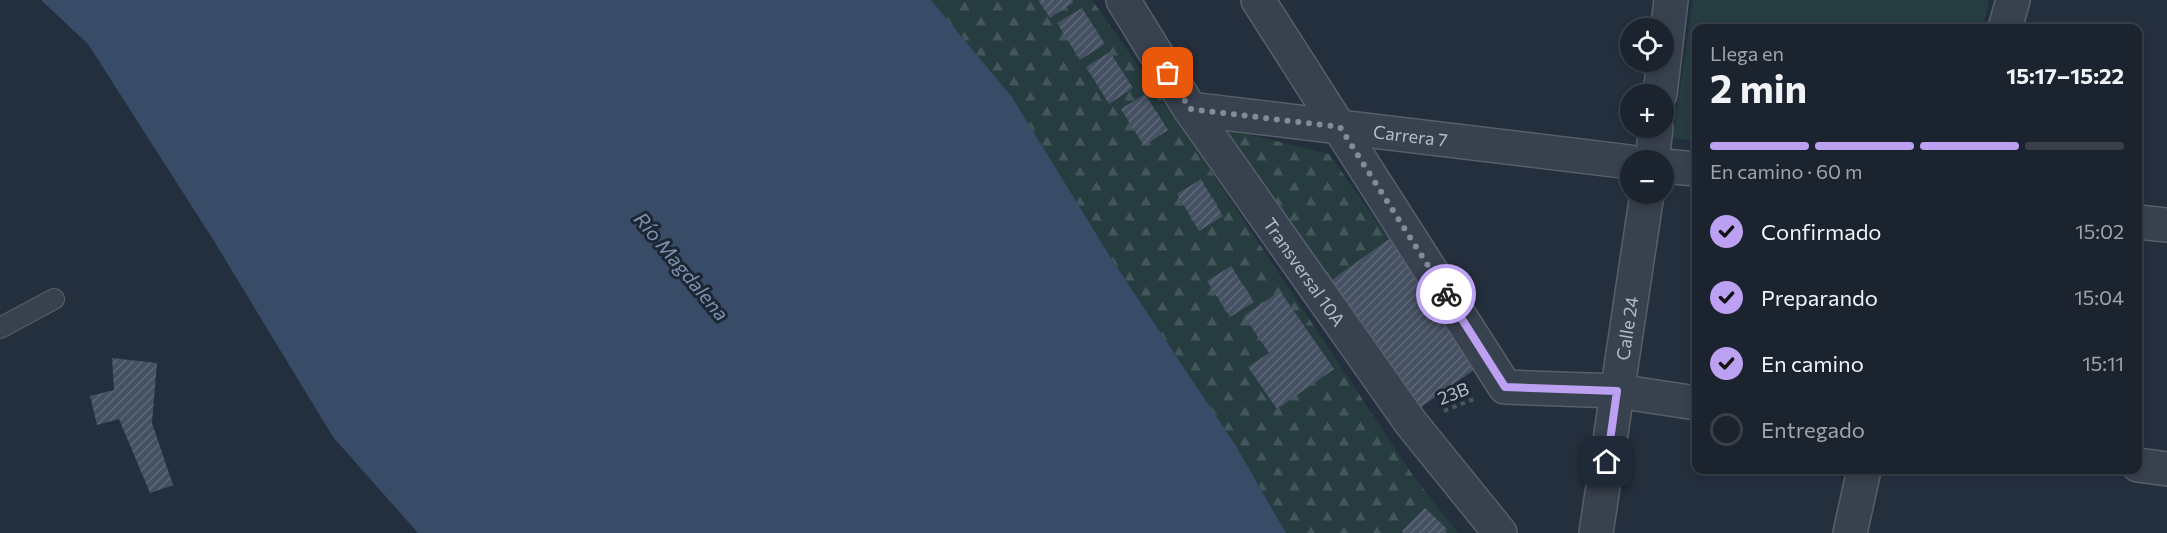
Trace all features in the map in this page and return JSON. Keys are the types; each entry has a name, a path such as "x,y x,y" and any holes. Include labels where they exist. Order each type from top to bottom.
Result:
{"street":[{"name":"Transversal 10A","path":"1124,0 1190,109 1411,423 1500,533"},
{"path":"1258,0 1505,387 1617,391 1692,402"},
{"path":"1661,84 1671,0"},
{"path":"2006,24 2013,0"},
{"name":"Carrera 7","path":"1190,109 1620,161"},
{"path":"1674,167 1692,169"},
{"name":"Calle 24","path":"1596,533 1645,204"},
{"path":"2142,222 2167,225"},
{"path":"2142,466 2167,469"},
{"path":"1850,533 1862,474"}],"lane":[{"path":"0,328 54,299"}],"path":[{"name":"23B","path":"1411,423 1505,387"}],"green space":[{"path":"931,0 1092,0 1183,129 1414,477 1458,533 1286,533 1236,446 1111,258 1012,97"},
{"path":"1693,0 1989,0 1984,24 1692,24 1692,140 1673,138"},
{"path":"1207,124 1329,154 1389,239 1322,287"}],"water":[{"name":"Río Magdalena","path":"41,0 931,0 1012,97 1111,258 1236,446 1286,533 418,533 333,437 214,241 88,44"}],"building":[{"path":"1038,0 1072,0 1074,2 1050,18"},
{"path":"1082,8 1105,44 1080,60 1057,23"},
{"path":"1110,52 1133,88 1109,104 1086,67"},
{"path":"1145,94 1168,130 1144,146 1121,109"},
{"path":"1201,179 1223,216 1199,231 1177,194"},
{"path":"1389,239 1478,367 1411,414 1322,287"},
{"path":"1231,266 1254,302 1230,317 1207,281"},
{"path":"1280,291 1334,369 1277,409 1248,367 1269,353 1244,316"},
{"path":"112,358 157,363 152,423 173,485 150,493 119,419 97,425 90,396 114,390"},
{"path":"1425,508 1447,529 1443,533 1404,533 1402,531"}],"way so far":[{"path":"1168,73 1190,109 1340,127 1446,294"}],"route":[{"path":"1446,294 1505,387 1617,391 1607,462"}]}
